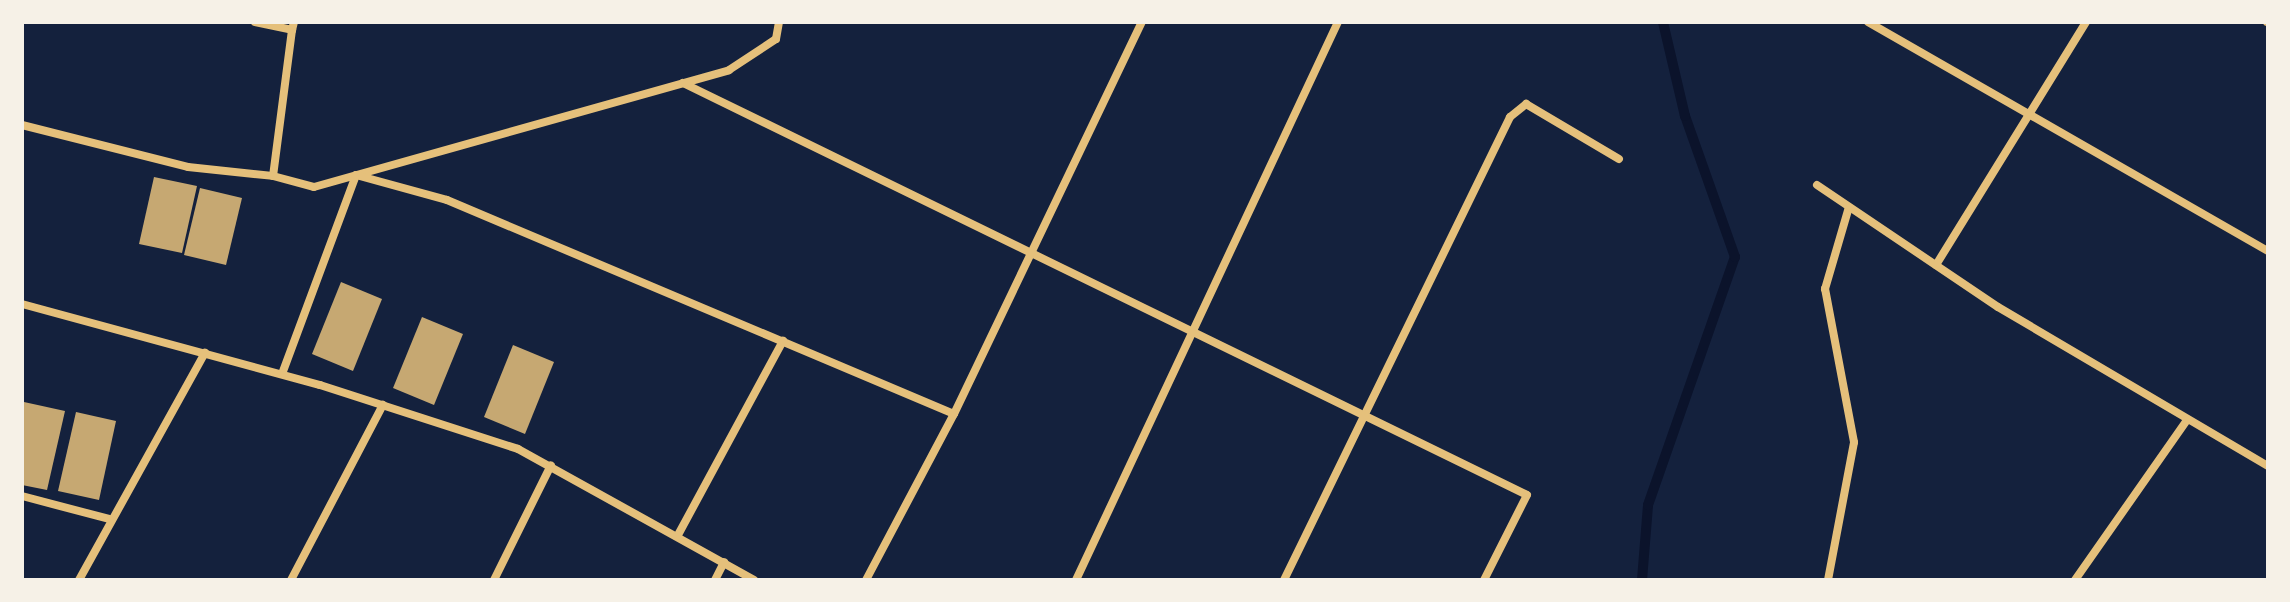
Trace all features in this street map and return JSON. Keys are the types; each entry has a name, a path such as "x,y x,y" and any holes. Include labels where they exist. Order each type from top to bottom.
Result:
{"street":[{"path":"255,22 293,26 273,176"},
{"path":"22,125 188,167 273,176 314,187 729,70 776,39 779,22"},
{"path":"866,580 954,414 1142,22"},
{"path":"1076,580 1338,22"},
{"path":"1868,22 2268,251"},
{"path":"1936,265 2032,116 2086,22"},
{"path":"683,83 1527,495 1484,580"},
{"path":"1284,580 1359,414 1434,279 1510,117 1526,104 1619,159"},
{"path":"356,175 447,200 954,414"},
{"path":"282,374 356,175"},
{"path":"1817,185 1936,265 2187,420 2268,466"},
{"path":"1828,580 1854,442 1825,289 1849,207"},
{"path":"22,304 282,374 383,405 551,465 754,580"},
{"path":"678,535 783,341"},
{"path":"79,580 109,519 205,353"},
{"path":"291,580 383,405"},
{"path":"2075,580 2187,420"},
{"path":"494,580 551,465"},
{"path":"22,496 109,519"},
{"path":"715,580 724,562"}],"building":[{"path":"154,177 197,186 182,253 139,244"},
{"path":"200,188 242,198 226,265 184,255"},
{"path":"341,282 382,299 353,371 312,354"},
{"path":"422,317 463,334 434,405 393,388"},
{"path":"513,345 554,362 525,434 484,417"},
{"path":"24,402 65,411 47,490 22,485"},
{"path":"76,412 116,421 99,500 58,491"}],"waterway":[{"path":"1642,580 1648,505 1735,257 1685,116 1663,22"}]}
